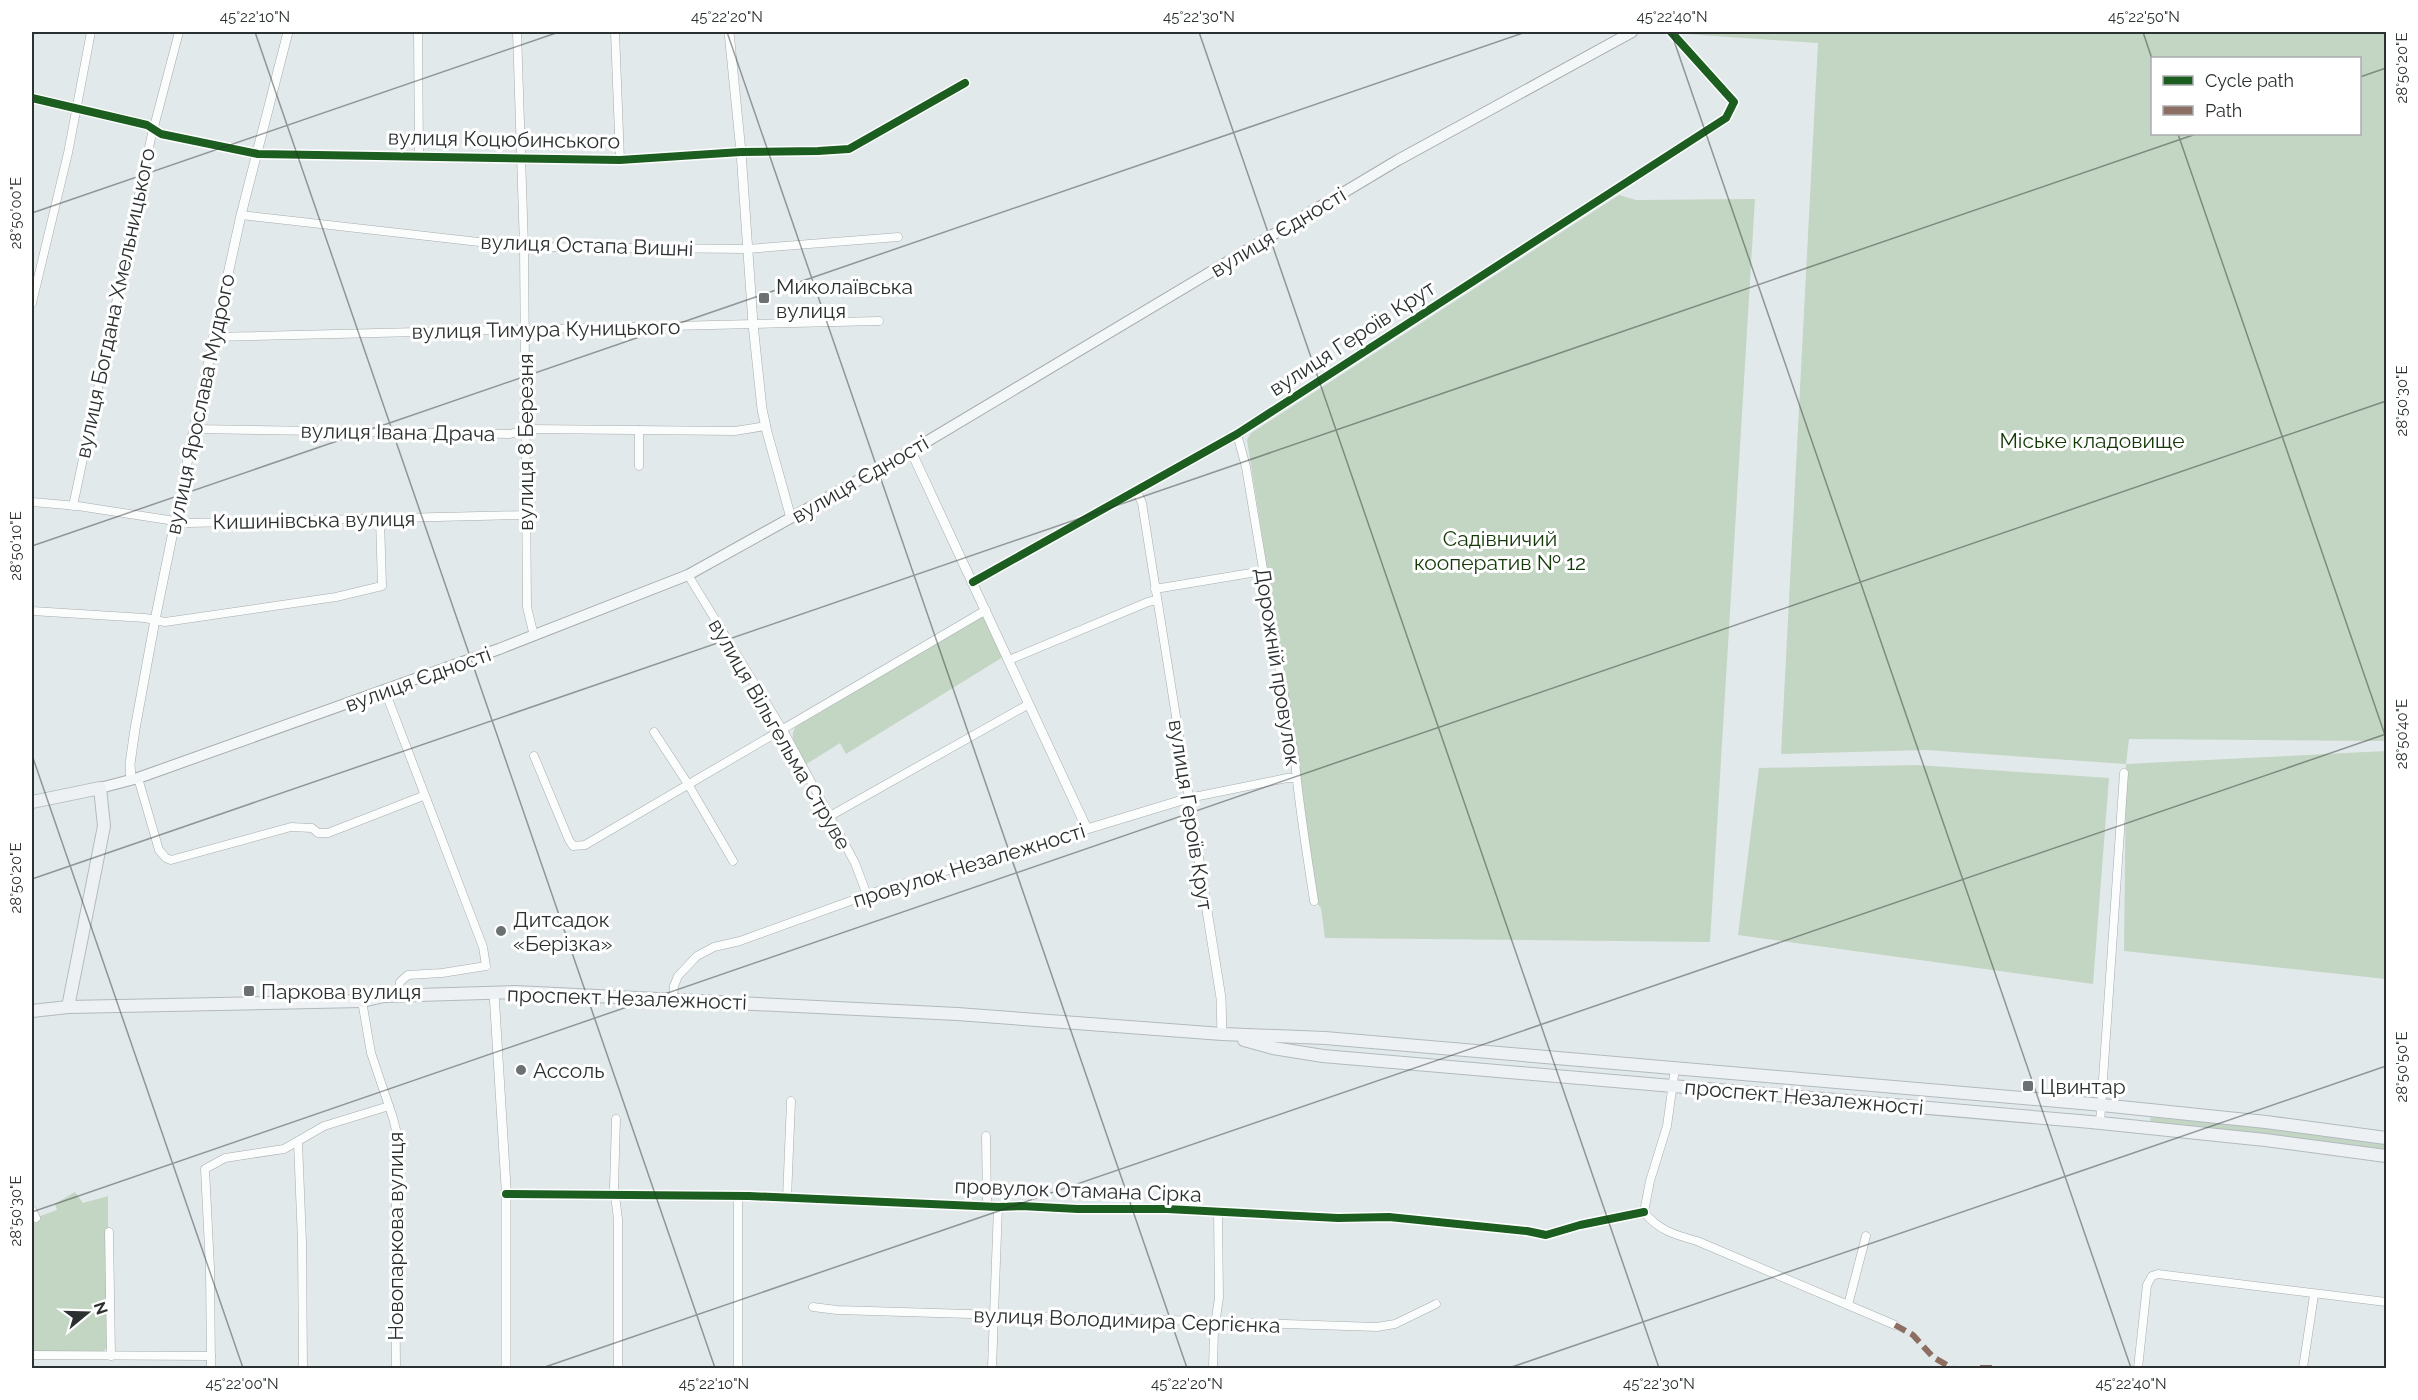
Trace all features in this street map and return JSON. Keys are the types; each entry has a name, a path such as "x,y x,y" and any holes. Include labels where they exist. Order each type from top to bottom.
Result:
{"main road":[{"name":"вулиця Єдності","path":"32,802 135,779 385,691 534,636 688,575 911,451 1398,160 1632,32"},
{"path":"68,1007 104,826 100,788"},
{"name":"проспект Незалежності","path":"32,1011 68,1007 362,1001 398,995 494,993 673,999 957,1014 1222,1034 1318,1038 2102,1105 2266,1122 2386,1138"},
{"name":"проспект Незалежності","path":"1222,1034 1272,1048 1316,1055 2100,1123 2265,1140 2386,1156"},
{"path":"1316,1055 1318,1038"}],"street":[{"path":"32,303 78,109 91,32"},
{"name":"вулиця Богдана Хмельницького","path":"73,506 153,129 178,32"},
{"name":"вулиця Ярослава Мудрого","path":"135,779 135,729 175,520 241,215 288,32"},
{"path":"418,32 419,156"},
{"name":"вулиця 8 Березня","path":"517,32 524,247 527,607 534,636"},
{"path":"615,32 620,160"},
{"path":"729,32 741,152 753,324 765,426 791,518"},
{"name":"вулиця Героїв Крут","path":"973,582 1237,434 1726,118 1734,102 1671,32"},
{"name":"вулиця Коцюбинського","path":"32,98 147,125 161,134 258,154 620,160 741,152 849,149 965,83"},
{"name":"вулиця Остапа Вишні","path":"241,215 524,247 747,249 897,237"},
{"name":"вулиця Тимура Куницького","path":"213,337 879,321"},
{"name":"вулиця Івана Драча","path":"194,429 510,434 525,431 735,431 765,426"},
{"path":"639,430 639,466"},
{"name":"Дорожній провулок","path":"1237,434 1246,467 1295,761 1295,778 1314,901"},
{"path":"911,451 1087,829"},
{"name":"вулиця Героїв Крут","path":"1136,490 1142,503 1221,998 1222,1034"},
{"name":"Кишинівська вулиця","path":"32,502 188,523 525,515"},
{"path":"32,611 165,622 336,597 382,586 380,519"},
{"path":"1155,589 1263,571"},
{"name":"вулиця Вільгельма Струве","path":"688,575 781,728 855,863 867,895"},
{"path":"1009,660 1157,600"},
{"path":"534,756 569,840 573,846 585,845 781,728 986,610"},
{"path":"385,691 423,796 483,947 486,966 442,973 408,975 400,982 398,995"},
{"path":"830,816 1029,704"},
{"path":"654,732 688,784 733,861"},
{"path":"2100,1123 2124,773"},
{"name":"провулок Незалежності","path":"673,999 678,976 705,951 867,895 1189,798 1295,778"},
{"path":"135,779 159,850 171,860 291,827 312,828 318,833 328,833 423,796"},
{"path":"494,993 506,1194 506,1368"},
{"name":"Новопаркова вулиця","path":"362,1001 371,1053 398,1138 395,1239 396,1368"},
{"path":"1675,1068 1667,1126 1650,1181 1644,1212 1653,1222 1668,1232 1895,1325"},
{"path":"787,1198 790,1101"},
{"path":"211,1368 210,1268 205,1169 225,1158 284,1149 324,1126 389,1106"},
{"path":"616,1119 615,1195 620,1288 618,1368"},
{"path":"986,1136 987,1206"},
{"path":"298,1142 303,1265 303,1368"},
{"name":"провулок Отамана Сірка","path":"506,1194 738,1196 998,1207 1295,1214 1338,1218 1389,1217 1546,1234 1644,1212"},
{"path":"738,1196 738,1368"},
{"path":"992,1368 998,1207"},
{"path":"1213,1368 1220,1280 1218,1213"},
{"path":"109,1232 111,1356"},
{"path":"1848,1305 1866,1236"},
{"path":"2138,1368 2147,1285 2152,1276 2164,1274 2386,1302"},
{"path":"2303,1368 2314,1294"},
{"name":"вулиця Володимира Сергієнка","path":"813,1307 861,1311 1386,1326 1403,1321 1436,1304"},
{"path":"32,1355 211,1356"}],"green space":[{"name":"Міське кладовище","path":"1685,32 2386,32 2386,741 2129,739 2126,764 1926,750 1781,754 1818,43 1686,34"},
{"name":"Садівничий кооператив № 12","path":"1619,195 1636,200 1755,199 1710,942 1325,938 1321,908 1316,902 1304,803 1247,440 1251,433"},
{"path":"983,615 1003,657 846,754 840,743 805,765 793,738 795,728 799,723"},
{"path":"2386,751 2386,979 2124,951 2126,764"},
{"path":"1917,765 2109,778 2093,984 1738,935 1759,768"},
{"path":"2151,1117 2266,1128 2386,1144 2386,1150 2152,1122"},
{"path":"75,1192 83,1203 108,1196 108,1347 103,1351 32,1351 32,1219 57,1210 55,1204"}],"marked path":[{"path":"1895,1325 1913,1335 1933,1357 1952,1368"},
{"path":"1980,1368 1993,1368"}],"cycle path":[{"path":"973,582 1237,434 1726,118 1734,102 1671,32"},
{"path":"32,98 147,125 161,134 258,154 620,160 741,152 849,149 965,83"},
{"path":"506,1194 749,1196 998,1207 1167,1209 1338,1218 1389,1217 1527,1231 1546,1235 1580,1225 1644,1212"}],"place":[{"name":"Миколаївська вулиця","path":"764,298"},
{"name":"Дитсадок «Берізка»","path":"501,931"},
{"name":"Паркова вулиця","path":"249,991"},
{"name":"Ассоль","path":"521,1070"},
{"name":"Цвинтар","path":"2028,1086"}]}
